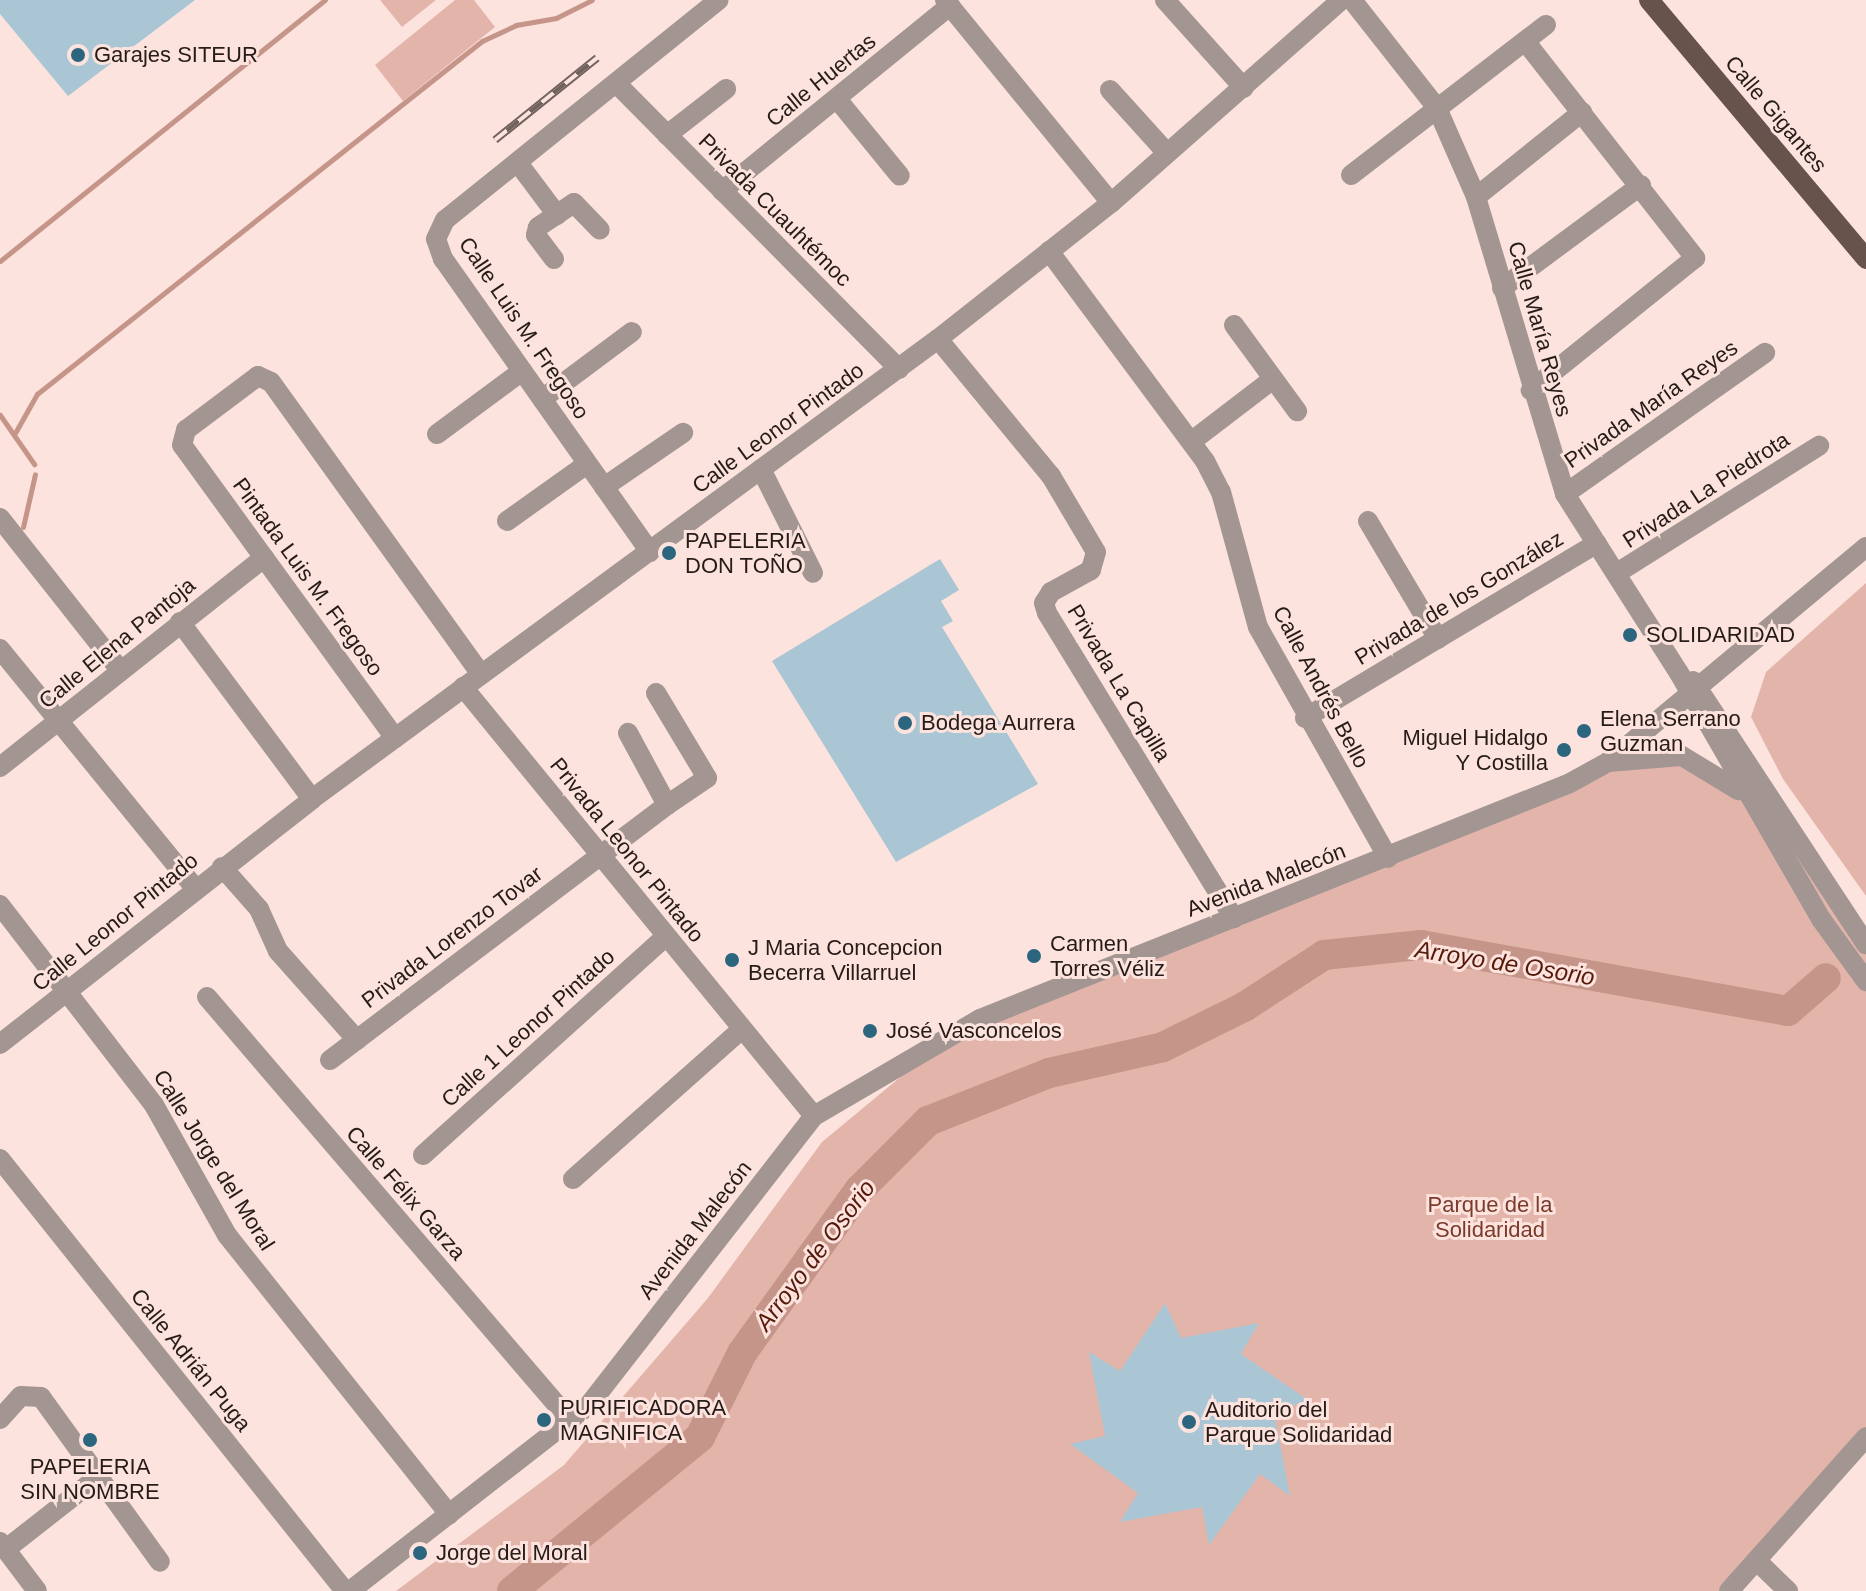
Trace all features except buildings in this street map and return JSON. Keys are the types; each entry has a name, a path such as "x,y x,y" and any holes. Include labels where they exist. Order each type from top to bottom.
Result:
{"main road":[{"name":"Calle Gigantes","path":"1649,0 1866,259"}],"street":[{"name":"Calle Luis M. Fregoso","path":"650,552 443,259 436,239 445,220 719,0"},
{"path":"1165,0 1244,88"},
{"name":"Calle Leonor Pintado","path":"0,1044 312,799 938,339 1111,203 1341,0"},
{"path":"947,3 1111,203"},
{"name":"Calle Huertas","path":"722,191 837,99 947,3"},
{"name":"Calle María Reyes","path":"1363,4 1437,108 1476,197 1531,390 1565,494 1679,673 1696,690 1866,944"},
{"path":"1351,175 1546,25"},
{"path":"1525,41 1641,185 1695,258 1531,390"},
{"name":"Privada Cuauhtémoc","path":"617,84 899,369"},
{"path":"667,135 726,89"},
{"path":"1110,90 1167,153"},
{"path":"837,99 900,176"},
{"path":"1476,197 1582,112"},
{"path":"518,163 557,215"},
{"path":"1502,288 1641,185"},
{"path":"554,259 536,235 557,215 581,204 600,230"},
{"name":"Calle Andrés Bello","path":"1049,251 1192,441 1221,492 1258,627 1305,718 1388,858"},
{"path":"1234,325 1297,411"},
{"path":"542,399 632,332"},
{"name":"Privada La Capilla","path":"938,339 1051,476 1096,552 1091,570 1051,592 1044,603 1047,613 1234,918"},
{"name":"Privada María Reyes","path":"1565,494 1765,353"},
{"path":"437,434 522,371"},
{"name":"Pintada Luis M. Fregoso","path":"395,738 182,445 186,430 258,376 271,382 481,674"},
{"path":"1192,441 1273,379"},
{"path":"604,487 683,433"},
{"name":"Privada La Piedrota","path":"1617,573 1819,446"},
{"path":"507,521 587,464"},
{"path":"761,469 813,573"},
{"path":"0,518 120,670"},
{"path":"1368,521 1438,639"},
{"name":"Privada de los González","path":"1305,718 1597,543"},
{"name":"Avenida Malecón","path":"348,1591 589,1405 814,1116 980,1019 1388,858 1608,762 1866,547"},
{"name":"Calle Elena Pantoja","path":"0,767 264,558"},
{"path":"180,622 312,799"},
{"path":"0,649 195,888"},
{"name":"Privada Leonor Pintado","path":"463,687 603,853 665,937 814,1116"},
{"path":"1696,690 1743,793 1866,981"},
{"name":"Privada Lorenzo Tovar","path":"330,1060 707,778 656,693"},
{"path":"628,733 667,805"},
{"path":"1608,762 1682,756 1743,793"},
{"name":"Calle Leonor Pintado","path":"222,867 259,909 278,951 357,1040"},
{"name":"Calle Jorge del Moral","path":"0,905 154,1105 227,1235 449,1514"},
{"name":"Calle 1 Leonor Pintado","path":"423,1155 665,937"},
{"name":"Calle Félix Garza","path":"207,997 570,1420"},
{"path":"573,1179 741,1030"},
{"name":"Calle Adrián Puga","path":"0,1159 348,1591"},
{"path":"3,1406 21,1396 41,1397 160,1562"},
{"path":"1729,1591 1866,1437"},
{"path":"37,1591 3,1545 97,1478"},
{"path":"1758,1562 1788,1591"}],"green space":[{"path":"380,0 436,0 402,27"},
{"path":"455,0 474,0 495,27 403,101 375,65"},
{"path":"1866,583 1866,896 1783,779 1751,717 1766,672"},
{"name":"Parque de la Solidaridad","path":"1682,756 1737,782 1866,945 1866,1431 1726,1591 396,1591 564,1465 708,1298 822,1142 950,1036 1608,762"}],"waterway":[{"path":"0,261 325,0"},
{"path":"15,433 37,394 482,41 516,25 556,18 592,0"},
{"path":"0,415 34,464"},
{"path":"23,527 35,474"},
{"name":"Arroyo de Osorio","path":"512,1591 700,1437 742,1353 860,1189 928,1121 1049,1073 1163,1047 1244,1007 1324,955 1421,945 1788,1011 1826,978"}],"railway":[{"path":"495,140 597,58"}],"place":[{"name":"Garajes SITEUR","path":"78,55"},
{"name":"PAPELERIA DON TOÑO","path":"669,553"},
{"name":"SOLIDARIDAD","path":"1630,635"},
{"name":"Bodega Aurrera","path":"905,723"},
{"name":"Elena Serrano Guzman","path":"1584,731"},
{"name":"Miguel Hidalgo Y Costilla","path":"1564,750"},
{"name":"Carmen Torres Véliz","path":"1034,956"},
{"name":"J Maria Concepcion Becerra Villarruel","path":"732,960"},
{"name":"José Vasconcelos","path":"870,1031"},
{"name":"PURIFICADORA MAGNIFICA","path":"544,1420"},
{"name":"Auditorio del Parque Solidaridad","path":"1189,1422"},
{"name":"PAPELERIA SIN NOMBRE","path":"90,1440"},
{"name":"Jorge del Moral","path":"420,1553"}]}
